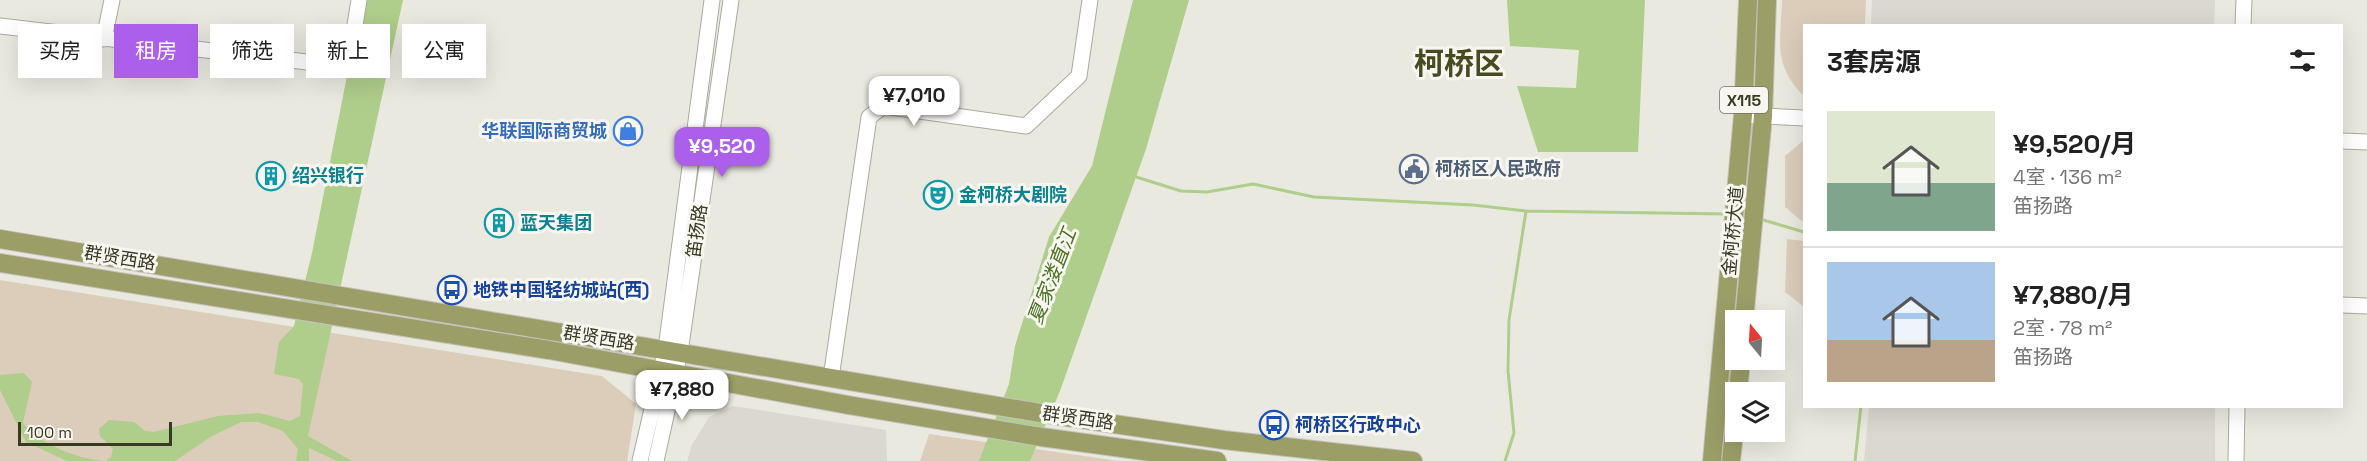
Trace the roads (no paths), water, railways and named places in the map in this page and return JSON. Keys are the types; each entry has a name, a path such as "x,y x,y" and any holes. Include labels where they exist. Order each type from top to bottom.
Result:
{"main road":[{"name":"金柯桥大道","path":"1712,461 1743,115 1748,0"},
{"name":"金柯桥大道","path":"1745,310 1763,116 1767,0"},
{"name":"群贤西路","path":"0,239 1052,415 1224,440 1413,461"},
{"name":"群贤西路","path":"0,263 549,350 1041,437 1217,461"},
{"path":"1731,461 1733,442"}],"street":[{"path":"104,39 112,0"},
{"path":"0,27 341,66 351,50 359,0"},
{"name":"笛扬路","path":"673,350 712,0"},
{"name":"笛扬路","path":"640,461 673,350 731,0"},
{"path":"831,378 869,117 884,106 1026,126 1079,76 1090,0"},
{"path":"2243,24 2244,0"},
{"path":"1743,115 1803,118"},
{"path":"2343,141 2367,142"},
{"path":"2343,305 2367,306"},
{"name":"笛扬路","path":"656,461 668,372"},
{"path":"2236,461 2237,408"}],"water":[{"path":"362,0 403,0 390,60 390,24 357,24"},
{"name":"夏家溇直江","path":"1133,0 1189,0 1146,149 1060,391 1030,461 979,461 1009,384 1015,346 1049,237 1092,166"},
{"path":"1507,0 1645,0 1638,152 1538,152 1517,86 1576,88 1579,50 1510,46"},
{"path":"347,78 386,78 308,436 352,461 337,461 309,448 309,461 296,461 298,449 283,431 258,422 241,422 212,436 175,461 106,461 111,457 113,449 100,436 99,429 109,420 134,422 145,431 154,432 218,416 259,413 290,421 300,416 303,384 299,379 274,374 279,342 294,326 312,253"},
{"path":"24,373 32,382 23,423 49,444 81,457 103,461 67,461 26,442 0,390 0,375"}],"waterway":[{"path":"1133,176 1181,191 1207,192 1253,184 1314,197 1473,205 1526,211 1727,214"},
{"path":"1505,461 1514,433 1508,371 1509,320 1526,211"},
{"path":"1760,219 1803,232"},
{"path":"1855,461 1861,408"}],"place":[{"name":"华联国际商贸城","path":"628,131"},
{"name":"柯桥区人民政府","path":"1414,169"},
{"name":"绍兴银行","path":"271,176"},
{"name":"金柯桥大剧院","path":"938,195"},
{"name":"蓝天集团","path":"499,223"},
{"name":"地铁中国轻纺城站(西)","path":"452,290"},
{"name":"柯桥区行政中心","path":"1274,425"}],"district":[{"name":"柯桥区","path":"1459,64"}]}
